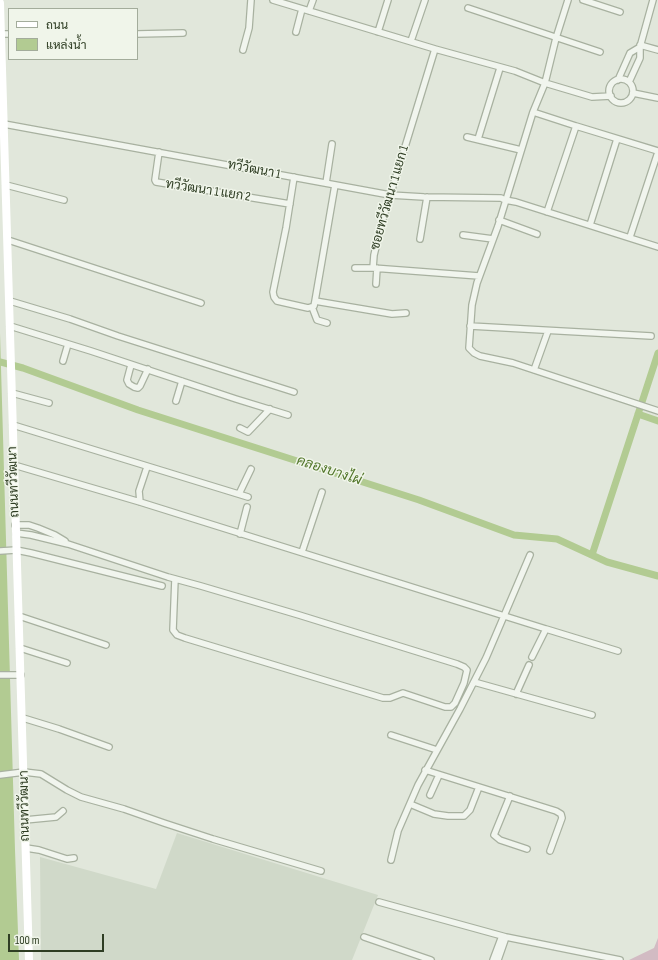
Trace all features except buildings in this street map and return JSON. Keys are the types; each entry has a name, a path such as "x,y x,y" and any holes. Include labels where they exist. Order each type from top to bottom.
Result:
{"main road":[{"name":"ถนนทวีวัฒนา","path":"0,3 5,34 4,124 15,529 20,648 17,675 23,718 29,960"}],"street":[{"path":"243,50 249,28 251,0"},
{"path":"273,0 411,42 515,71 544,83 592,97 611,96"},
{"path":"309,11 313,0"},
{"path":"378,32 388,0"},
{"path":"411,42 425,0"},
{"path":"568,0 544,83 533,112 493,239 479,276 472,305 469,348 474,353 534,370 658,411"},
{"path":"583,0 620,12"},
{"path":"629,82 640,58 640,46 654,0 658,1"},
{"path":"468,8 600,52"},
{"path":"296,32 302,9"},
{"path":"138,34 183,33"},
{"path":"618,80 630,53 640,46 658,50"},
{"name":"ซอยทวีวัฒนา 1 แยก 1","path":"435,49 377,242 375,268 479,276"},
{"path":"478,139 500,68"},
{"path":"618,80 625,80 629,82 633,88 633,93 630,99 622,102 615,100 611,96 610,87 614,81 618,80"},
{"path":"633,93 658,98"},
{"path":"533,112 658,151 630,237"},
{"name":"ทวีวัฒนา 1","path":"4,124 390,195 501,198 630,237 658,247"},
{"path":"547,212 576,126"},
{"path":"466,137 521,150"},
{"path":"590,225 617,139"},
{"path":"326,183 332,144"},
{"name":"ทวีวัฒนา 1 แยก 2","path":"160,152 155,180 156,182 290,204"},
{"path":"294,177 285,234 273,292 274,297 284,303 308,308 312,307"},
{"path":"6,185 64,200"},
{"path":"312,307 316,301 336,185"},
{"path":"420,239 427,197"},
{"path":"499,220 537,234"},
{"path":"463,236 493,239"},
{"path":"8,240 201,303"},
{"path":"356,268 375,268 376,284"},
{"path":"10,301 294,392"},
{"path":"316,301 392,314 406,313"},
{"path":"312,307 317,320 327,323"},
{"path":"10,326 288,415"},
{"path":"470,326 651,336"},
{"path":"534,370 548,331"},
{"path":"63,361 68,344"},
{"path":"131,365 127,380 134,387 138,388 148,369"},
{"path":"176,401 182,381"},
{"path":"12,393 49,403"},
{"path":"240,428 248,432 270,409"},
{"path":"13,425 248,497"},
{"path":"14,465 140,502 618,651"},
{"path":"140,502 139,491 147,467"},
{"path":"239,494 251,469"},
{"path":"302,552 322,492"},
{"path":"240,534 247,507"},
{"path":"15,529 29,526 38,528 54,535 68,544"},
{"path":"15,529 457,664 467,670 464,683 457,699 451,706 446,707 403,693 390,698 382,698 184,638 177,635 173,630 175,579"},
{"path":"2,551 16,550 162,586"},
{"path":"391,860 398,831 425,770 474,682 505,616 530,556"},
{"path":"19,616 106,645"},
{"path":"532,657 546,629"},
{"path":"20,648 67,663"},
{"path":"516,694 529,665"},
{"path":"0,675 17,675"},
{"path":"474,682 592,715"},
{"path":"23,718 109,747"},
{"path":"391,735 437,750"},
{"path":"425,770 510,796 561,814 561,822 550,850"},
{"path":"0,775 24,772 41,774 81,797 124,809 213,839 321,870"},
{"path":"430,795 439,775"},
{"path":"410,804 434,814 464,816 470,810 479,787"},
{"path":"510,796 494,835 500,840 527,849"},
{"path":"25,820 56,817 63,811"},
{"path":"26,848 39,850 67,859 74,858"},
{"path":"379,902 504,937 620,960"},
{"path":"364,937 431,960"},
{"path":"493,960 504,937"},
{"path":"498,960 504,937"}],"shaded area":[{"path":"177,833 378,895 352,960 41,960 40,857 156,889"},
{"path":"658,938 658,960 629,960 654,948"}],"water":[{"path":"0,333 15,850 19,960 0,960"}],"waterway":[{"path":"592,555 658,353"},
{"name":"คลองบางไผ่","path":"0,362 23,368 138,410 419,500 514,535 557,539 607,562 658,576"},
{"path":"638,414 658,421"}]}
